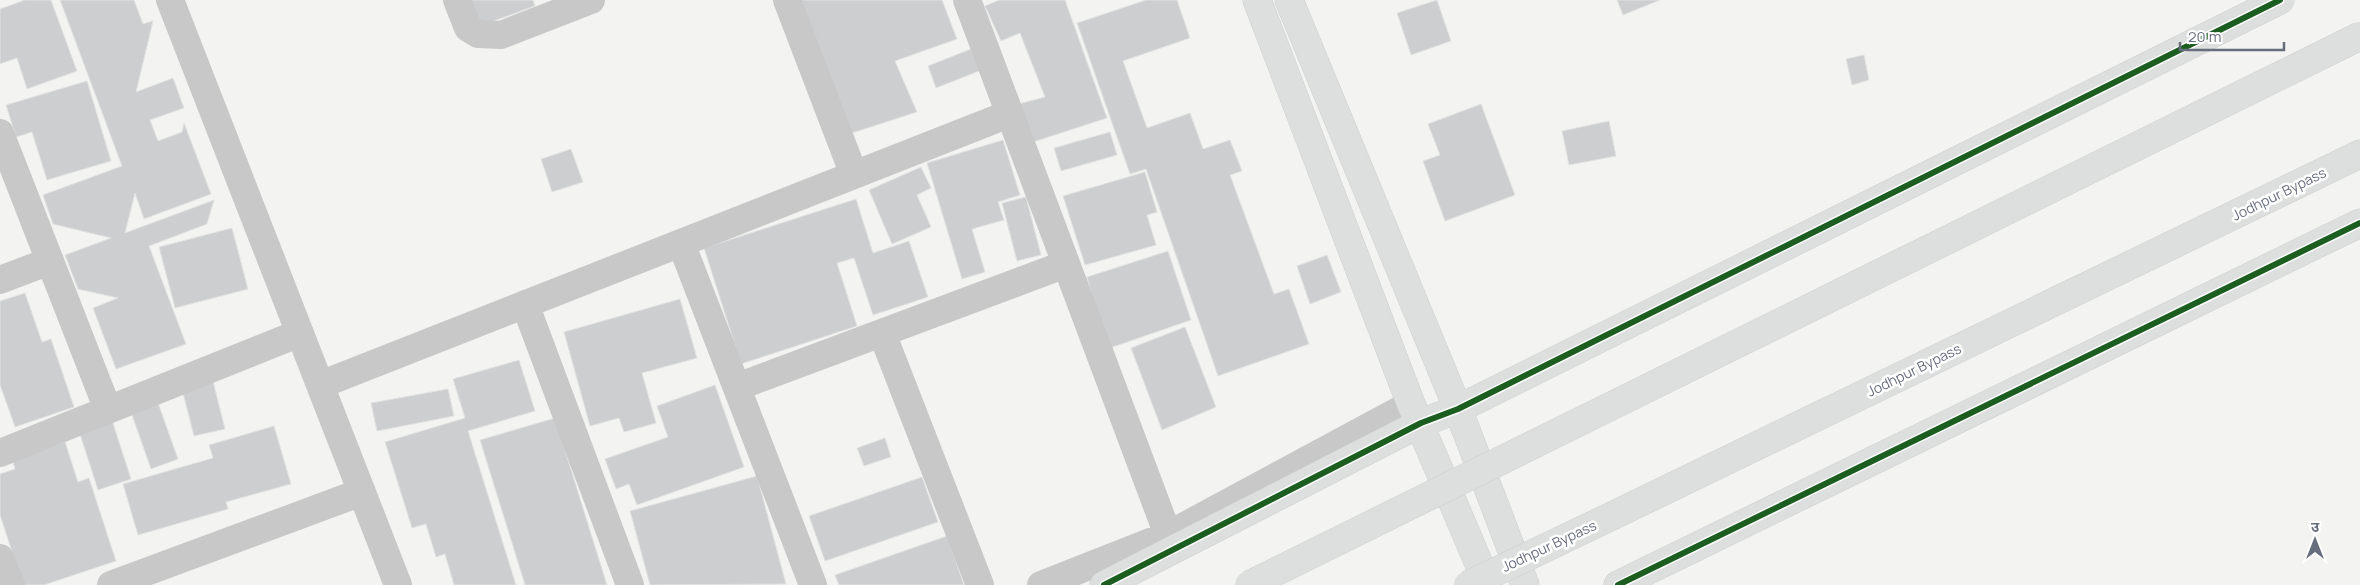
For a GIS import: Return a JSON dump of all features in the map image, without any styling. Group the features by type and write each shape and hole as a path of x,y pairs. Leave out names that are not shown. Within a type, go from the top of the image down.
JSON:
{"main road":[{"path":"1257,0 1416,414 1488,585"},
{"path":"1288,0 1458,409 1525,585"},
{"path":"1104,585 1416,414 1458,409 2280,0"},
{"path":"1248,585 2360,36"},
{"name":"Jodhpur Bypass","path":"1468,585 2360,154"},
{"path":"1618,585 2360,223"}],"street":[{"path":"170,0 398,585"},
{"path":"457,0 468,28 478,34 501,35 591,0"},
{"path":"787,0 854,175"},
{"path":"967,0 1168,535"},
{"path":"320,385 1009,114"},
{"path":"0,133 108,410"},
{"path":"682,243 813,585"},
{"path":"0,280 50,261"},
{"path":"737,387 1066,264"},
{"path":"525,304 630,585"},
{"path":"0,453 300,333"},
{"path":"882,333 980,585"},
{"path":"1041,585 1168,535 1416,414"},
{"path":"111,585 362,492"},
{"path":"0,558 10,585"}],"building":[{"path":"25,0 51,0 77,71 27,89 17,58 0,64 0,9"},
{"path":"60,0 134,0 143,24 153,21 136,92 173,78 184,108 150,120 158,141 182,132 184,123 211,194 144,219 135,193 125,233 214,200 207,224 149,246 186,344 116,369 93,308 118,298 78,289 65,255 111,238 53,224 43,195 122,166"},
{"path":"471,0 533,0 535,6 480,26"},
{"path":"801,0 942,0 957,39 895,61 917,112 852,133"},
{"path":"999,0 1065,0 1107,118 1030,143 1015,105 1045,97 1020,33 1001,41 985,6"},
{"path":"1146,0 1177,0 1190,38 1123,61 1147,128 1190,113 1203,149 1230,140 1242,171 1230,175 1274,294 1289,289 1309,344 1218,376 1146,169 1130,174 1077,23"},
{"path":"1437,0 1451,41 1411,55 1397,13"},
{"path":"1617,0 1660,0 1623,15"},
{"path":"976,47 984,69 936,88 928,66"},
{"path":"1864,55 1869,80 1852,85 1846,59"},
{"path":"87,81 111,161 47,180 32,132 16,137 6,105"},
{"path":"1481,104 1515,195 1445,221 1423,161 1440,155 1428,124"},
{"path":"1609,121 1616,156 1569,165 1562,131"},
{"path":"1110,132 1117,155 1061,171 1054,148"},
{"path":"1003,140 1020,195 998,202 1004,220 972,229 985,272 962,279 927,163"},
{"path":"571,149 583,182 552,192 541,159"},
{"path":"921,167 931,188 917,195 931,227 892,244 869,190"},
{"path":"1145,172 1157,212 1147,215 1156,245 1085,265 1063,196"},
{"path":"1026,197 1041,255 1017,261 1002,203"},
{"path":"856,199 873,253 909,241 928,297 873,315 854,258 837,263 857,326 741,364 704,248"},
{"path":"232,228 248,289 175,308 159,247"},
{"path":"1168,251 1191,320 1107,349 1087,277"},
{"path":"1327,255 1341,292 1310,304 1297,266"},
{"path":"25,293 42,342 51,339 74,407 15,427 0,385 0,301"},
{"path":"680,299 697,358 642,373 656,423 624,432 619,418 590,426 564,332"},
{"path":"1185,327 1216,407 1162,430 1131,348"},
{"path":"519,360 535,411 468,431 516,585 454,585 445,554 436,557 426,524 412,528 385,442 465,418 453,379"},
{"path":"213,381 225,429 194,436 182,389"},
{"path":"715,385 744,467 637,505 629,484 616,489 605,459 668,437 657,406"},
{"path":"448,389 454,416 377,431 371,403"},
{"path":"158,403 178,459 151,469 131,412"},
{"path":"111,417 131,479 98,490 78,428"},
{"path":"555,418 607,585 525,585 480,440"},
{"path":"274,426 291,484 226,502 228,509 138,535 123,484 213,458 209,445"},
{"path":"885,438 891,457 864,466 857,448"},
{"path":"65,442 78,482 89,478 116,561 44,585 23,585 0,515 0,474 15,469 12,459"},
{"path":"757,476 786,584 650,585 630,511"},
{"path":"922,477 938,522 825,561 809,516"},
{"path":"947,536 964,585 839,585 835,575"}],"cycle path":[{"path":"1104,585 1421,423 1458,409 2280,0"},
{"path":"1618,585 2360,223"}]}
